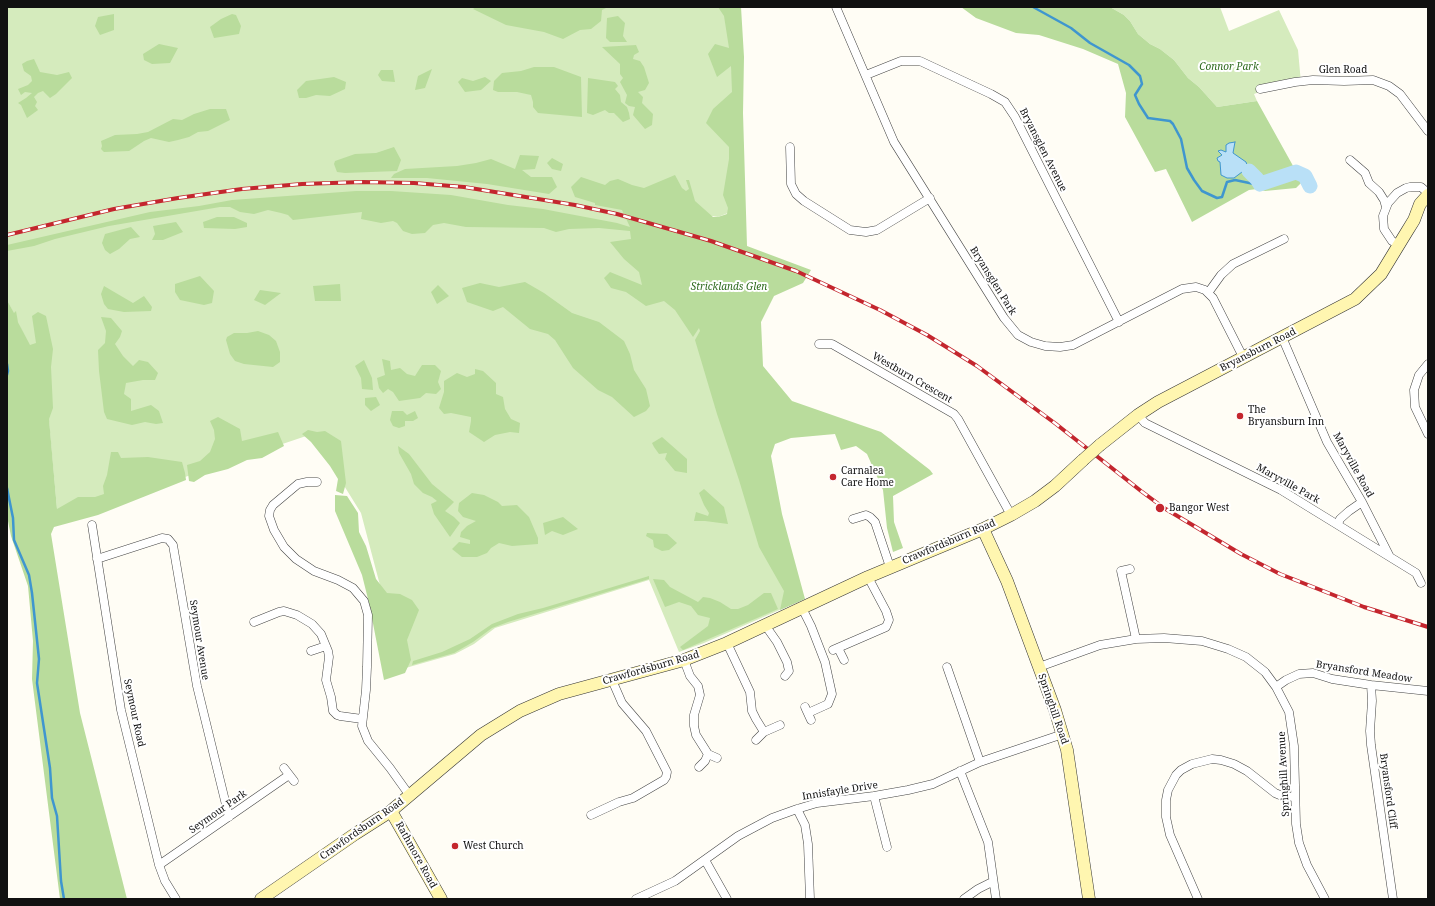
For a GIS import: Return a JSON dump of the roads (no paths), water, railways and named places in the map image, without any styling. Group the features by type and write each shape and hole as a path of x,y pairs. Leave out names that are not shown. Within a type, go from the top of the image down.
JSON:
{"main road":[{"name":"Bryansburn Road","path":"1083,460 1138,415 1164,399 1344,305 1362,293 1381,274 1414,220 1420,204 1428,194"},
{"name":"Bryansburn Road","path":"1414,220 1428,206"},
{"name":"Crawfordsburn Road","path":"261,899 410,796 481,735 506,718 559,694 684,660 727,643 868,577 983,529 1035,501 1083,460"},
{"name":"Springhill Road","path":"983,529 1007,581 1063,734 1067,750 1089,899"},
{"name":"Rathmore Road","path":"391,810 436,897"}],"street":[{"name":"Bryansglen Park","path":"836,7 894,142 1004,318 1013,330 1024,339 1045,346 1066,346 1079,342 1187,288 1201,288 1208,293"},
{"name":"Bryansglen Avenue","path":"866,76 901,61 920,61 1005,102 1012,111 1119,322"},
{"name":"Glen Road","path":"1260,90 1295,82 1313,80 1373,80 1389,86 1400,94 1428,131"},
{"path":"790,147 791,184 796,194 804,201 850,230 866,232 877,230 930,198"},
{"path":"1350,160 1365,173 1369,183 1379,192 1384,200 1386,207"},
{"path":"1379,192 1389,195 1406,188 1421,187 1428,194"},
{"path":"1397,193 1386,207 1383,220 1384,229 1392,241 1400,245"},
{"path":"1243,357 1213,298 1208,293 1221,275 1233,264 1284,239"},
{"name":"Maryville Road","path":"1282,337 1327,442 1362,502 1390,556"},
{"name":"Westburn Crescent","path":"819,344 832,344 954,414 958,418 1011,515"},
{"path":"1428,364 1420,375 1414,390 1415,407 1428,434"},
{"name":"Maryville Park","path":"1138,415 1145,423 1281,490 1416,573 1421,583"},
{"path":"317,482 298,484 273,505 269,516 278,539 291,554 306,567 353,588 364,600 368,615 366,690 362,726 368,741 410,796"},
{"path":"1338,524 1348,510 1362,502"},
{"path":"853,519 866,515 875,522 890,568"},
{"name":"Seymour Road","path":"92,525 121,710 159,866 165,881 176,899"},
{"name":"Seymour Avenue","path":"97,559 162,538 168,539 173,545 197,686 229,817"},
{"path":"1130,569 1121,571 1136,639"},
{"path":"844,660 836,649 886,627 889,620 868,577"},
{"path":"802,608 811,626 825,662 832,694 828,704 808,713"},
{"path":"254,622 282,611 297,615 309,621 318,629 326,646 328,657 326,680 333,711 340,716 362,719"},
{"path":"765,625 777,642 787,662 789,671 785,676"},
{"name":"Springhill Avenue","path":"1039,667 1100,646 1136,639 1164,638 1202,641 1228,649 1246,657 1265,672 1285,702 1291,722 1294,746 1295,798 1299,843 1307,865 1325,899"},
{"path":"727,643 750,692 752,711 764,732"},
{"path":"311,651 326,646"},
{"path":"684,660 690,676 698,686 700,695 694,716 696,735 708,754 717,758"},
{"path":"947,667 980,762"},
{"name":"Bryansford Meadow","path":"1276,687 1298,674 1313,673 1332,679 1428,691"},
{"path":"591,815 619,802 633,798 664,780 667,772 646,731 622,703 612,680"},
{"name":"Bryansford Cliff","path":"1371,685 1371,745 1393,899"},
{"path":"756,740 764,732 780,725"},
{"name":"Innisfayle Drive","path":"640,898 675,881 738,836 772,818 817,803 874,796 933,784 980,762 1063,734"},
{"path":"699,767 705,761 708,754"},
{"path":"1198,899 1170,835 1166,817 1166,800 1168,790 1176,775 1181,770 1192,764 1212,759 1221,760 1234,764 1247,771 1275,793 1282,796 1295,798"},
{"path":"960,771 988,842 992,882 996,899"},
{"name":"Seymour Park","path":"159,866 289,774"},
{"path":"874,796 887,847"},
{"path":"797,809 805,825 808,844 810,899"},
{"path":"705,860 727,899"},
{"path":"964,899 978,889 992,882"}],"water":[{"path":"1235,142 1233,153 1246,162 1249,171 1242,172 1234,178 1227,178 1221,175 1220,162 1217,158 1222,155 1218,151 1221,150 1226,152 1226,145"}],"waterway":[{"path":"1033,7 1071,28 1090,43 1129,65 1140,76 1142,84 1135,95 1139,104 1148,118 1170,121 1173,124 1181,139 1187,168 1202,191 1217,198 1222,197 1227,182 1235,180 1260,184"},
{"path":"1249,171 1260,184 1296,172 1305,176 1310,186"},
{"path":"7,364 7,375"},
{"path":"7,488 13,518 14,540 29,575 32,593 39,659 37,683 50,768 52,798 57,816 61,881 64,899"}],"railway":[{"path":"7,235 114,209 242,189 302,184 362,182 414,183 464,187 575,205 617,214 711,241 796,271 880,310 927,335 977,366 1056,424 1164,508 1241,554 1280,574 1364,607 1428,627"}],"place":[{"name":"The Bryansburn Inn","path":"1240,416"},
{"name":"Carnalea Care Home","path":"833,477"},
{"name":"Bangor West","path":"1160,508"},
{"name":"West Church","path":"455,846"}],"park label":[{"name":"Connor Park","path":"1229,67"},
{"name":"Stricklands Glen","path":"729,287"}]}
